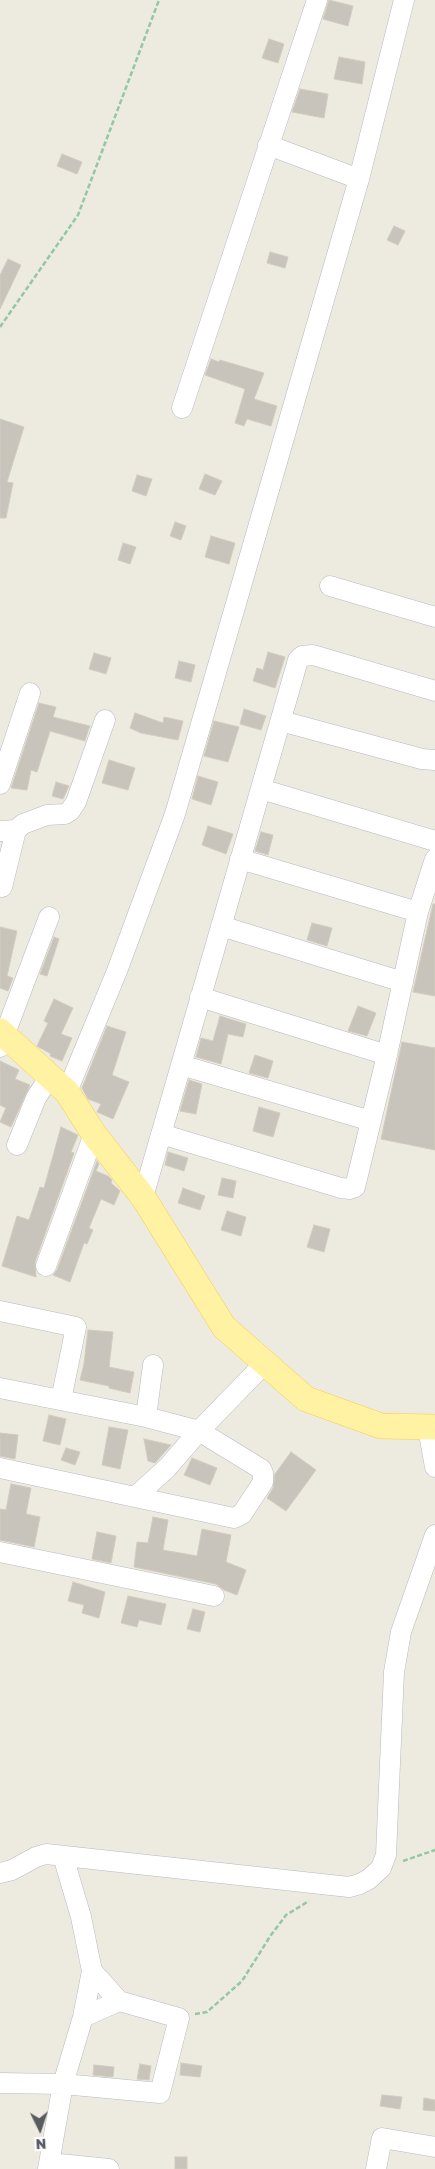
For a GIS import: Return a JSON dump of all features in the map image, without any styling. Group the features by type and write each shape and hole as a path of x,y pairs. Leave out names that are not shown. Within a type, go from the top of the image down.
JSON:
{"main road":[{"path":"2,1038 58,1084 143,1197 224,1327 306,1399 381,1426 433,1425"}],"street":[{"path":"182,408 316,0"},
{"path":"17,1145 36,1098 58,1084 117,971 170,832 359,179 404,0"},
{"path":"268,145 359,179"},
{"path":"330,586 435,617"},
{"path":"143,1197 298,660 302,656 313,655 435,691"},
{"path":"0,782 30,693"},
{"path":"1,889 8,830 47,815 65,814 74,808 105,720"},
{"path":"281,720 422,759 435,760"},
{"path":"261,789 435,841"},
{"path":"240,859 418,912"},
{"path":"161,1134 346,1190 353,1189 358,1183 418,912 435,859"},
{"path":"2,1038 49,917"},
{"path":"221,926 403,982"},
{"path":"200,997 387,1055"},
{"path":"181,1066 371,1120"},
{"path":"46,1266 94,1134"},
{"path":"0,1311 76,1327 62,1400"},
{"path":"135,1497 167,1468 199,1431 265,1363"},
{"path":"146,1417 152,1365"},
{"path":"0,1388 146,1417 199,1431 260,1469 263,1473 263,1482 242,1514 234,1518 0,1468"},
{"path":"433,1425 435,1466"},
{"path":"0,1873 12,1870 36,1857 46,1854 349,1887 360,1884 381,1868 386,1855 394,1672 401,1632 435,1535"},
{"path":"0,1552 214,1596"},
{"path":"63,1856 81,1917 92,1971 82,2017 63,2084 48,2166 109,2169"},
{"path":"0,2083 63,2084 160,2093 179,2018 119,2001 92,1971"},
{"path":"82,2017 119,2001"},
{"path":"376,2169 382,2138 435,2147"}],"path":[{"path":"0,327 78,215 159,0"},
{"path":"381,1868 435,1850"},
{"path":"179,2018 207,2012 242,1981 270,1935 286,1916 306,1902 341,1886"}],"building":[{"path":"329,0 353,6 348,26 323,19"},
{"path":"269,39 284,44 278,63 262,58"},
{"path":"339,57 365,62 362,84 334,79"},
{"path":"300,89 328,94 324,118 292,112"},
{"path":"62,154 82,162 77,174 57,166"},
{"path":"394,226 405,231 398,245 387,240"},
{"path":"270,252 288,257 285,268 267,263"},
{"path":"8,259 21,265 0,309 0,275"},
{"path":"211,359 264,373 254,399 277,406 271,426 247,419 244,426 235,423 245,389 205,375"},
{"path":"0,419 24,427 7,482 13,483 6,518 0,518"},
{"path":"205,474 222,481 215,495 199,489"},
{"path":"137,475 152,479 146,496 132,491"},
{"path":"175,522 186,526 181,540 170,536"},
{"path":"211,536 235,543 229,564 205,557"},
{"path":"123,543 136,547 130,564 118,560"},
{"path":"268,652 285,657 275,688 253,681 257,668 263,670"},
{"path":"94,653 111,658 106,674 89,669"},
{"path":"179,661 195,665 191,682 175,678"},
{"path":"39,703 56,707 53,717 90,726 85,741 50,731 37,772 31,770 27,790 11,788"},
{"path":"244,709 266,716 261,730 240,724"},
{"path":"135,713 163,723 164,717 183,721 178,740 141,733 130,728"},
{"path":"214,721 239,727 228,762 204,756"},
{"path":"109,760 135,768 128,790 102,783"},
{"path":"198,776 218,782 211,805 192,799"},
{"path":"56,782 69,786 63,799 52,796"},
{"path":"208,826 233,834 226,854 202,845"},
{"path":"261,832 273,835 268,855 255,851"},
{"path":"433,904 435,904 435,996 413,992"},
{"path":"312,923 332,928 327,946 307,940"},
{"path":"0,927 17,931 7,976 13,978 8,991 0,988"},
{"path":"54,937 59,939 47,976 40,974"},
{"path":"54,999 73,1008 61,1034 72,1038 62,1061 50,1056 51,1054 37,1046 48,1023 44,1021"},
{"path":"358,1006 376,1013 367,1036 348,1031"},
{"path":"220,1016 246,1024 243,1037 228,1034 221,1064 196,1057 201,1038 213,1041"},
{"path":"107,1026 126,1032 112,1075 129,1082 113,1119 97,1112 101,1104 88,1099 82,1088"},
{"path":"402,1042 435,1048 435,1150 381,1139"},
{"path":"255,1055 273,1061 268,1078 249,1073"},
{"path":"0,1061 19,1070 15,1079 30,1085 11,1127 0,1122 6,1108 0,1105"},
{"path":"189,1080 202,1084 196,1114 180,1111"},
{"path":"259,1107 280,1113 273,1137 253,1131"},
{"path":"61,1127 78,1135 71,1152 74,1153 35,1262 36,1277 2,1266 17,1216 29,1220 40,1187 44,1188"},
{"path":"168,1152 188,1158 184,1171 165,1165"},
{"path":"97,1161 99,1164 96,1171 108,1176 112,1180 111,1183 120,1191 114,1205 101,1199 89,1228 93,1230 87,1244 84,1243 70,1282 53,1275 57,1270"},
{"path":"222,1178 236,1181 233,1198 218,1195"},
{"path":"183,1188 205,1196 200,1210 178,1203"},
{"path":"227,1211 246,1217 241,1236 221,1230"},
{"path":"314,1225 330,1229 324,1252 307,1247"},
{"path":"88,1330 113,1332 109,1367 134,1372 130,1393 80,1380"},
{"path":"49,1415 66,1419 60,1445 43,1441"},
{"path":"109,1427 128,1430 120,1469 102,1465"},
{"path":"0,1433 18,1435 15,1459 0,1456"},
{"path":"144,1439 171,1445 155,1463 148,1461"},
{"path":"66,1448 80,1452 75,1465 61,1460"},
{"path":"291,1452 316,1470 286,1511 267,1498 273,1488 275,1474"},
{"path":"192,1458 217,1468 210,1485 184,1475"},
{"path":"11,1484 31,1488 26,1514 40,1517 34,1547 0,1540 0,1509 6,1510"},
{"path":"153,1517 168,1520 163,1550 197,1556 202,1529 231,1535 226,1562 246,1570 237,1595 224,1590 216,1584 134,1567 137,1542 148,1543"},
{"path":"97,1532 116,1536 111,1563 92,1559"},
{"path":"73,1582 105,1592 99,1618 82,1613 84,1605 68,1601"},
{"path":"128,1596 166,1604 161,1625 139,1620 137,1627 121,1623"},
{"path":"193,1609 205,1612 200,1632 187,1629"},
{"path":"181,2063 202,2066 200,2077 180,2075"},
{"path":"140,2064 151,2066 149,2080 137,2079"},
{"path":"94,2065 114,2067 113,2077 93,2075"},
{"path":"382,2095 402,2097 400,2109 380,2106"},
{"path":"424,2098 435,2100 435,2111 423,2110"},
{"path":"175,2157 187,2157 187,2169 175,2169"}]}
